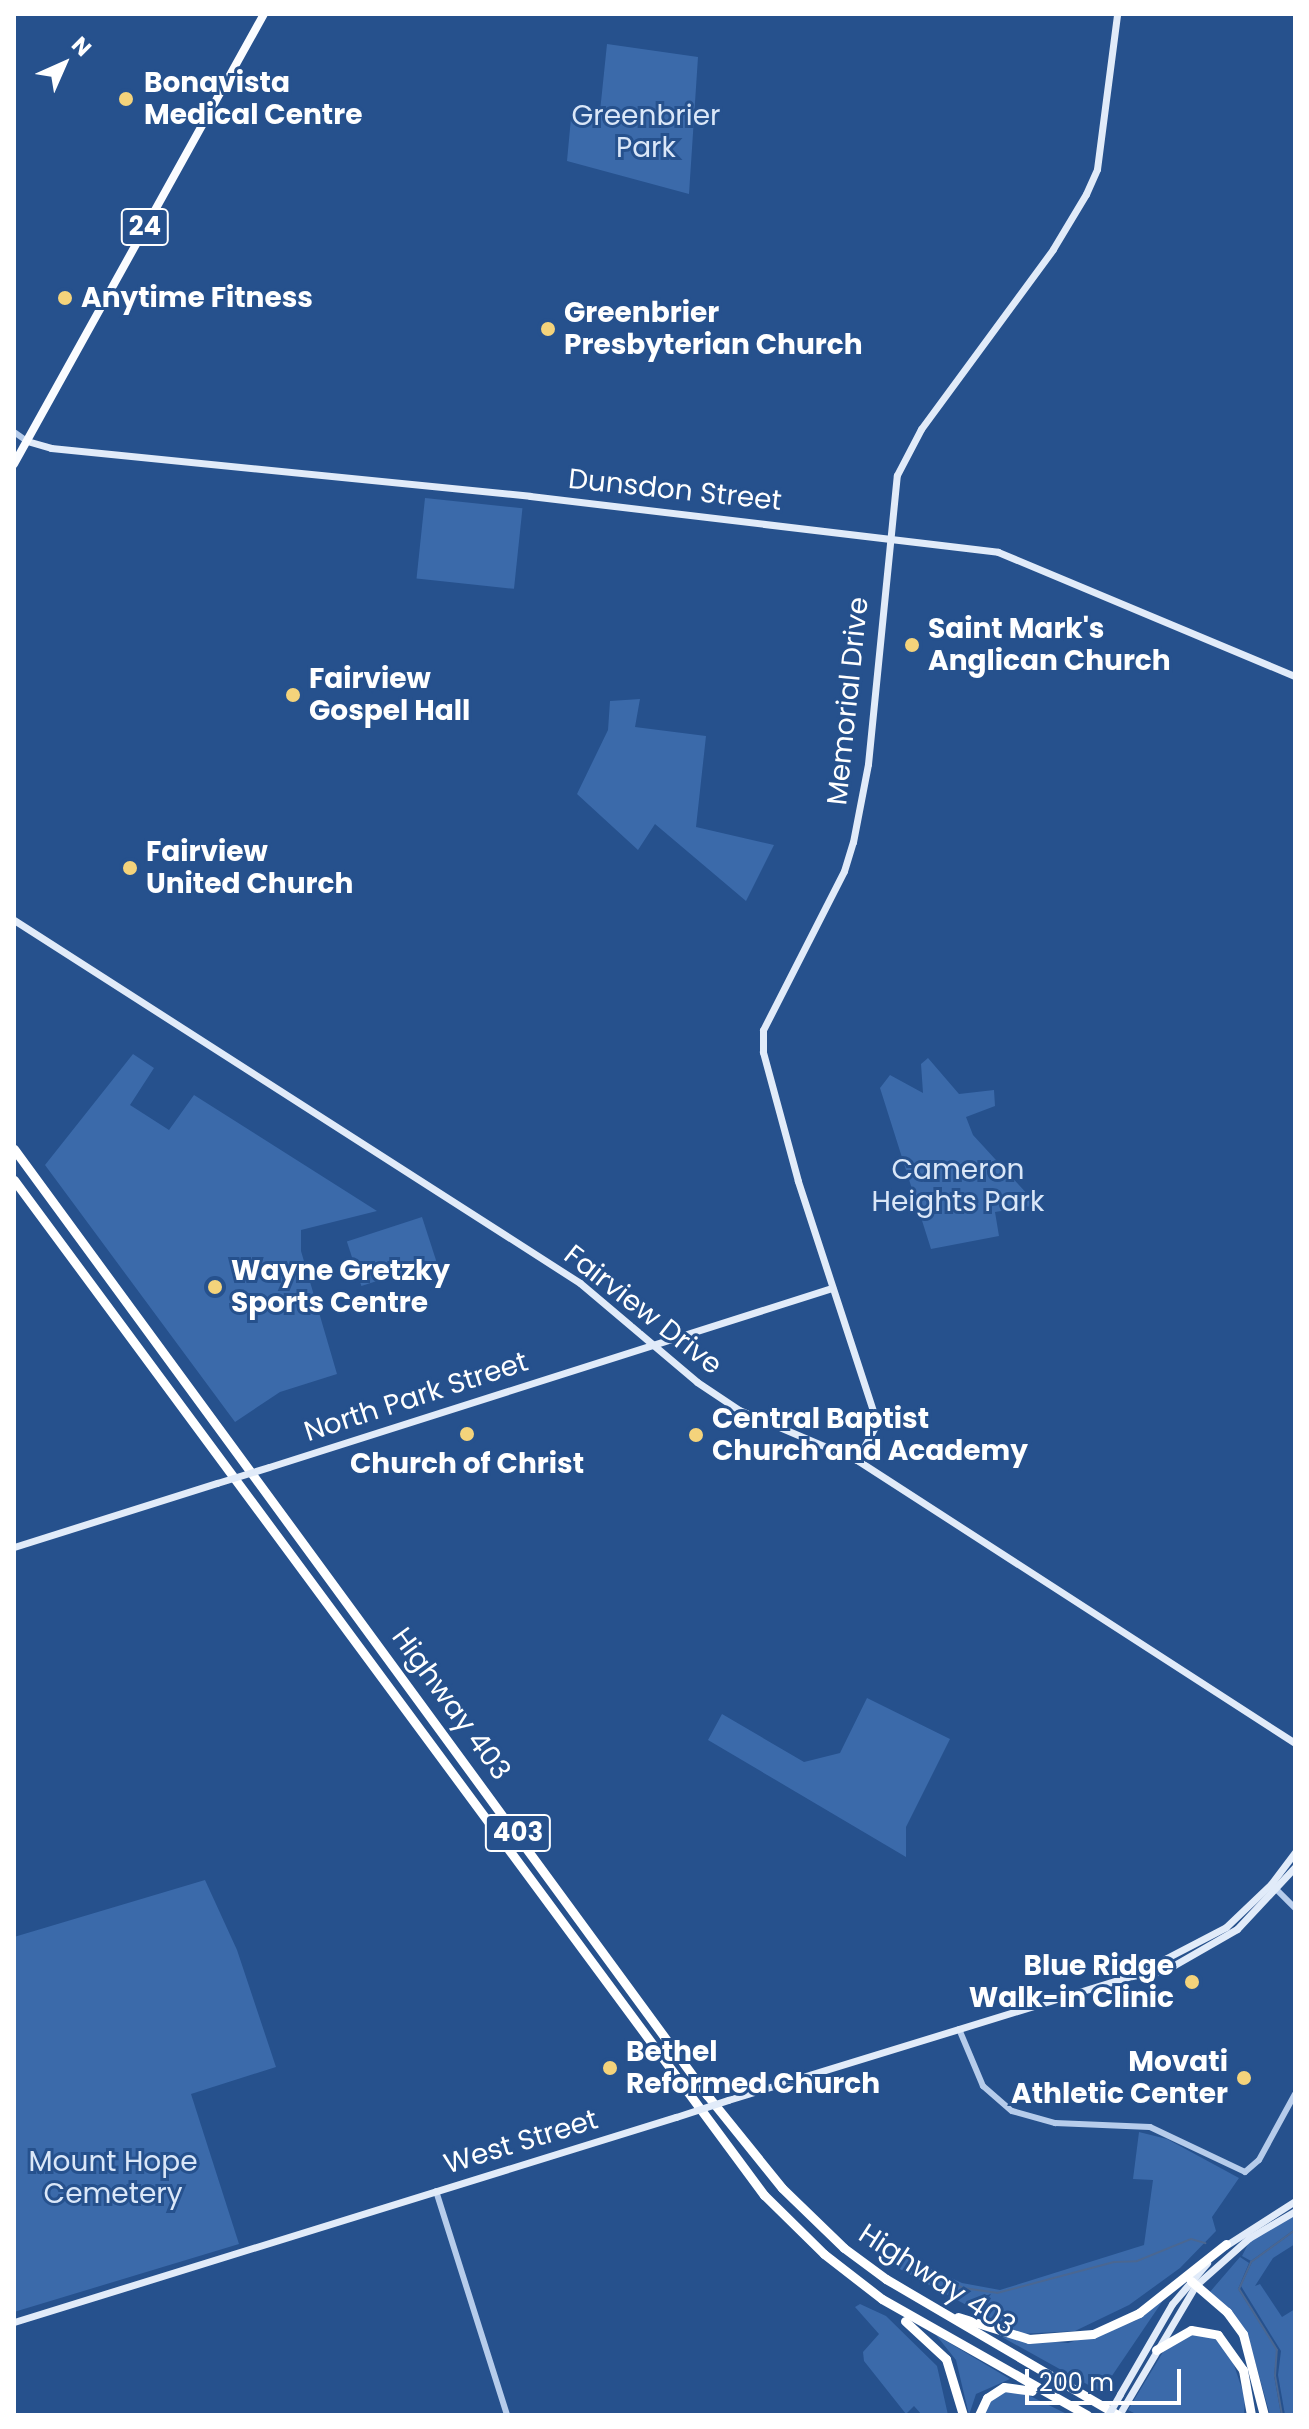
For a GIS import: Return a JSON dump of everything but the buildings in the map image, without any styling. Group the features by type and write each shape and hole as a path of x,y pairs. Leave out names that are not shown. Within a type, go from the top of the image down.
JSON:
{"highway":[{"name":"Highway 403","path":"14,1149 743,2143 811,2219 908,2293 1119,2415"},
{"name":"Highway 403","path":"14,1180 727,2149 807,2239 882,2299 1087,2415"},
{"path":"908,2293 1004,2334 1072,2339 1131,2318 1226,2244"},
{"path":"1193,2283 1243,2334 1264,2415"},
{"path":"882,2299 946,2359 963,2415"},
{"path":"1156,2350 1191,2330 1218,2335 1243,2370 1251,2415"},
{"path":"979,2415 992,2393 1013,2386 1076,2409"}],"main road":[{"name":"24","path":"14,464 264,14"},
{"name":"Memorial Drive","path":"857,1460 877,1423 832,1288 763,1052 763,1030 844,871 853,842 868,764 889,536 903,459 1053,249 1097,169 1117,14"},
{"name":"Dunsdon Street","path":"27,441 51,448 889,536 998,552 1032,562 1295,676"},
{"name":"Fairview Drive","path":"14,920 580,1283 651,1343 739,1410 857,1460 1295,1743"},
{"name":"North Park Street","path":"14,1547 832,1288"},
{"name":"West Street","path":"1275,1887 1295,1852"},
{"name":"West Street","path":"14,2322 1132,1976 1226,1927 1295,1867"},
{"path":"1108,2415 1193,2283 1226,2244 1295,2201"},
{"path":"1119,2415 1193,2283 1249,2238 1295,2211"}],"street":[{"path":"14,432 27,441"},
{"path":"1275,1887 1295,1908"},
{"path":"959,2029 983,2086 1012,2111 1055,2123 1134,2124 1165,2131 1245,2172 1259,2160 1295,2094"},
{"path":"436,2191 507,2415"}],"green space":[{"name":"Greenbrier Park","path":"607,44 698,57 689,194 567,161 571,118 599,121"},
{"path":"425,498 522,508 514,589 417,579"},
{"path":"640,699 635,727 706,736 696,827 774,845 746,901 655,824 638,850 577,794 608,730 610,701"},
{"path":"133,1054 154,1068 130,1105 169,1130 194,1095 377,1211 301,1230 301,1251 337,1374 280,1392 235,1422 45,1165"},
{"name":"Cameron Heights Park","path":"928,1058 959,1094 994,1090 995,1106 966,1117 973,1135 1030,1197 1031,1206 995,1212 999,1236 931,1249 880,1088 890,1075 923,1093 921,1064"},
{"path":"422,1217 437,1262 361,1286 347,1241"},
{"path":"867,1698 950,1739 906,1827 906,1857 708,1740 722,1714 804,1762 840,1753"},
{"name":"Mount Hope Cemetery","path":"205,1880 237,1950 276,2067 191,2094 239,2244 14,2312 14,1937"},
{"path":"1139,2132 1167,2139 1239,2178 1212,2217 1216,2231 1180,2268 1129,2305 1075,2331 1020,2334 896,2267 901,2255 962,2283 1000,2290 1144,2245 1153,2180 1133,2179"},
{"path":"1295,2214 1295,2229 1251,2261 1242,2256 1249,2242"},
{"path":"1295,2231 1295,2244 1273,2258 1255,2286 1260,2284 1282,2317 1295,2309 1295,2415 1285,2415 1278,2375 1281,2351 1241,2286 1252,2262"},
{"path":"1240,2257 1249,2263 1238,2289 1277,2350 1274,2375 1281,2415 1270,2415 1248,2336 1209,2293"},
{"path":"1166,2296 1101,2392 1002,2337 1068,2343 1135,2321"},
{"path":"860,2304 886,2316 937,2366 948,2415 922,2415 914,2406 906,2414 864,2361 863,2352 879,2334 855,2307"},
{"path":"1199,2333 1214,2338 1230,2353 1245,2398 1244,2415 1138,2415 1128,2410 1166,2347 1177,2338"},
{"path":"936,2335 1010,2379 976,2394 969,2415 956,2360"},
{"path":"1006,2391 1028,2395 1069,2415 983,2415 990,2399"}],"waterway":[{"path":"1282,2415 1275,2376 1277,2350 1239,2289 1251,2262 1295,2230"},
{"path":"904,2256 963,2288 997,2293 1114,2262 1137,2261 1191,2239 1205,2243"}],"place":[{"name":"Bonavista Medical Centre","path":"126,99"},
{"name":"Anytime Fitness","path":"65,298"},
{"name":"Greenbrier Presbyterian Church","path":"548,329"},
{"name":"Saint Mark's Anglican Church","path":"912,645"},
{"name":"Fairview Gospel Hall","path":"293,695"},
{"name":"Fairview United Church","path":"130,868"},
{"name":"Wayne Gretzky Sports Centre","path":"215,1287"},
{"name":"Church of Christ","path":"467,1434"},
{"name":"Central Baptist Church and Academy","path":"696,1435"},
{"name":"Blue Ridge Walk-in Clinic","path":"1192,1982"},
{"name":"Bethel Reformed Church","path":"610,2068"},
{"name":"Movati Athletic Center","path":"1244,2078"}]}
